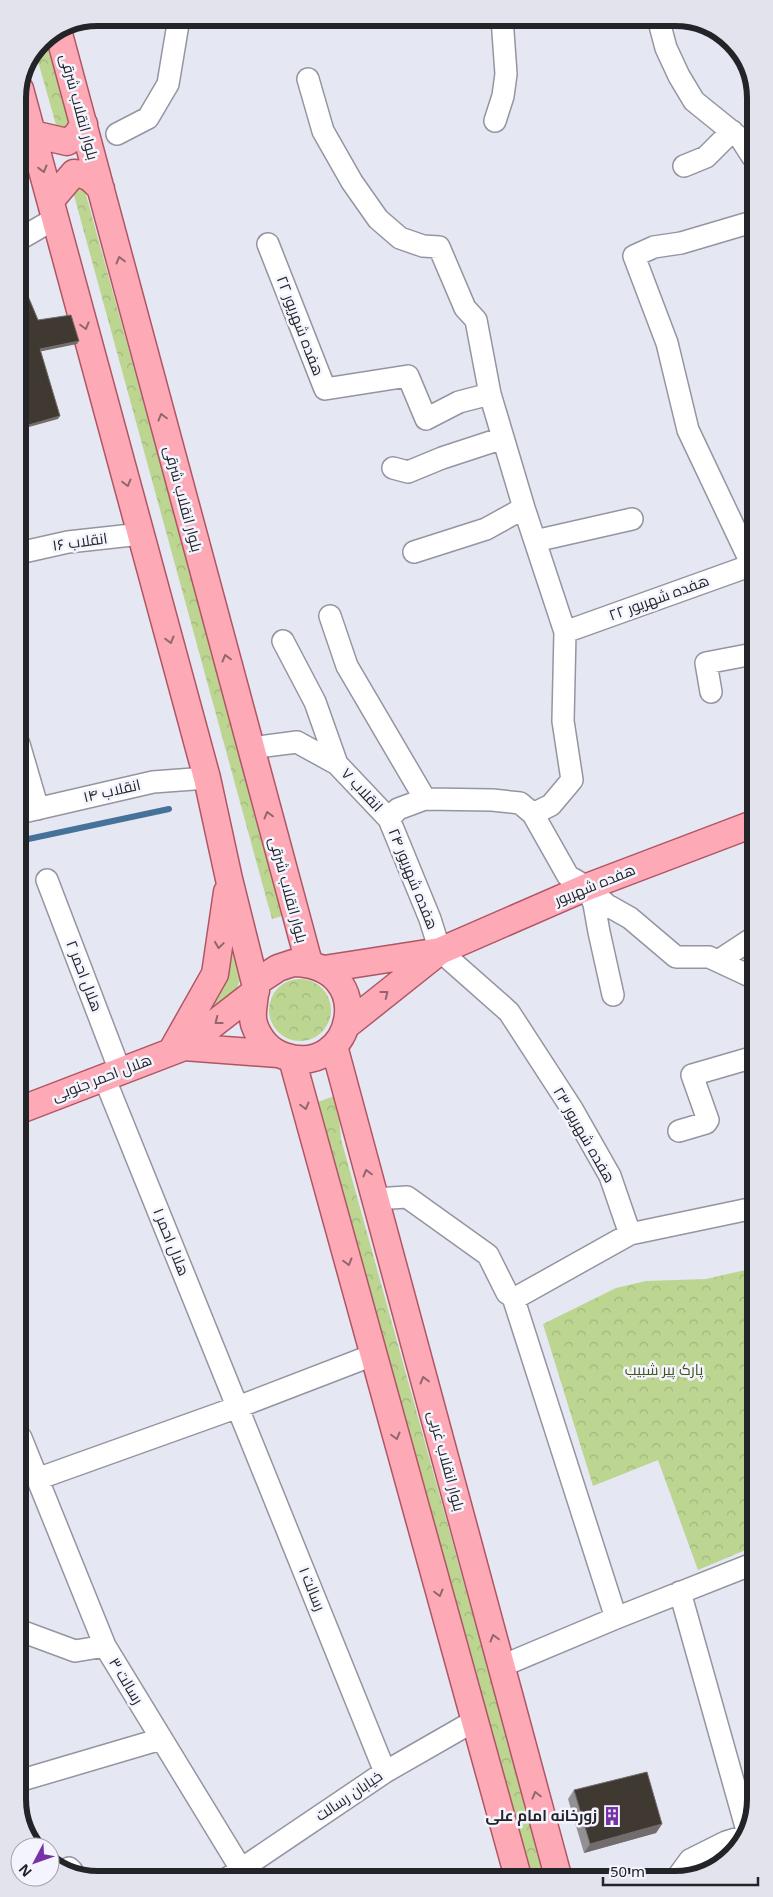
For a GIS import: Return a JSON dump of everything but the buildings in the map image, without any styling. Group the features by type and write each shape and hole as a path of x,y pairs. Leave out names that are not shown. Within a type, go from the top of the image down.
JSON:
{"main road":[{"name":"بلوار انقلاب شرقی","path":"60,37 250,748 316,966"},
{"path":"26,110 207,778 229,879 256,987 252,1013 254,1024 259,1036 267,1046 285,1056 307,1059 322,1055 340,1035 349,1013 344,991 338,982 316,966 293,963 278,968 256,987"},
{"path":"33,134 67,142 76,136 84,124"},
{"path":"53,209 74,174 82,174 91,178 101,189"},
{"name":"هفده شهریور","path":"340,1035 440,951 587,887 747,826"},
{"path":"177,1050 215,974 229,879"},
{"name":"هفده شهریور","path":"316,966 440,951"},
{"name":"هلال احمر جنوبی","path":"26,1108 177,1050 256,987"},
{"name":"بلوار انقلاب غربی","path":"340,1035 374,1199 557,1871"},
{"name":"هلال احمر جنوبی","path":"177,1050 285,1056"},
{"path":"285,1056 373,1355 517,1871"}],"street":[{"path":"117,134 148,118 168,84 178,26"},
{"path":"495,121 503,96 506,74 503,26"},
{"path":"660,26 666,48 679,76 694,101 741,140 747,149"},
{"path":"308,79 323,131 352,182 378,220 400,238 423,246 439,247 465,308 476,320 490,394 524,508 565,632 563,721 572,780 552,805 533,814"},
{"path":"684,166 706,157 732,132"},
{"path":"26,233 53,209"},
{"path":"747,223 681,243 654,247 634,256 667,343 688,430 747,554"},
{"name":"هفده شهریور ۲۲","path":"268,244 324,389 408,376 426,419 459,402 490,394"},
{"path":"394,468 408,472 442,458 503,438"},
{"path":"414,552 486,529 524,508"},
{"path":"535,542 632,519"},
{"name":"انقلاب ۱۶","path":"26,551 68,542 141,534"},
{"name":"هفده شهریور ۲۲","path":"565,632 747,567"},
{"path":"330,616 347,666 425,799 492,800 520,803 533,814 568,876 587,887 607,906 630,918 676,957 709,957 747,975"},
{"path":"283,641 315,702 337,764"},
{"path":"711,692 706,663 747,655"},
{"name":"انقلاب ۷","path":"250,748 297,742 337,764 389,819"},
{"name":"انقلاب ۱۴","path":"29,811 153,782 207,778"},
{"path":"26,791 29,811"},
{"name":"هفده شهریور ۲۴","path":"425,799 398,809 389,819 430,919 440,951"},
{"name":"هلال احمر ۲","path":"47,880 112,1074"},
{"path":"587,887 594,904 613,995"},
{"path":"718,961 747,942"},
{"name":"هفده شهریور ۲۳","path":"440,951 509,1012 572,1109 610,1176 630,1234"},
{"path":"679,1130 706,1123 708,1120 692,1075 747,1059"},
{"name":"هلال احمر ۱","path":"112,1074 238,1407"},
{"path":"374,1199 407,1197 488,1255 507,1293 513,1297 616,1618"},
{"path":"513,1297 519,1296 630,1234 747,1209"},
{"path":"37,1479 238,1407 373,1355"},
{"name":"رسالت ۱","path":"238,1407 385,1772"},
{"name":"رسالت ۳","path":"26,1451 105,1646 161,1739 233,1871"},
{"path":"502,1666 747,1566"},
{"path":"680,1592 744,1819"},
{"path":"26,1633 75,1652 105,1646"},
{"name":"خیابان رسالت","path":"239,1871 385,1772 474,1721"},
{"path":"26,1779 161,1739"},
{"path":"683,1870 690,1860 734,1840"}],"green space":[{"path":"48,47 71,128 58,132 38,60"},
{"path":"83,184 285,915 272,919 72,188"},
{"path":"240,924 241,977 234,997 205,1020 231,962"},
{"path":"294,979 306,979 322,988 329,998 331,1010 329,1022 322,1032 306,1041 294,1041 283,1036 274,1027 269,1016 269,1004 274,993 283,984"},
{"path":"337,1095 341,1139 544,1871 531,1871 329,1142 315,1103"},
{"name":"پارک پیر شبیب","path":"747,1270 747,1549 698,1570 658,1460 593,1486 543,1324 616,1288 646,1281 706,1279"}],"waterway":[{"path":"26,840 169,809"}],"place":[{"name":"زورخانه امام علی","path":"612,1816"}]}
